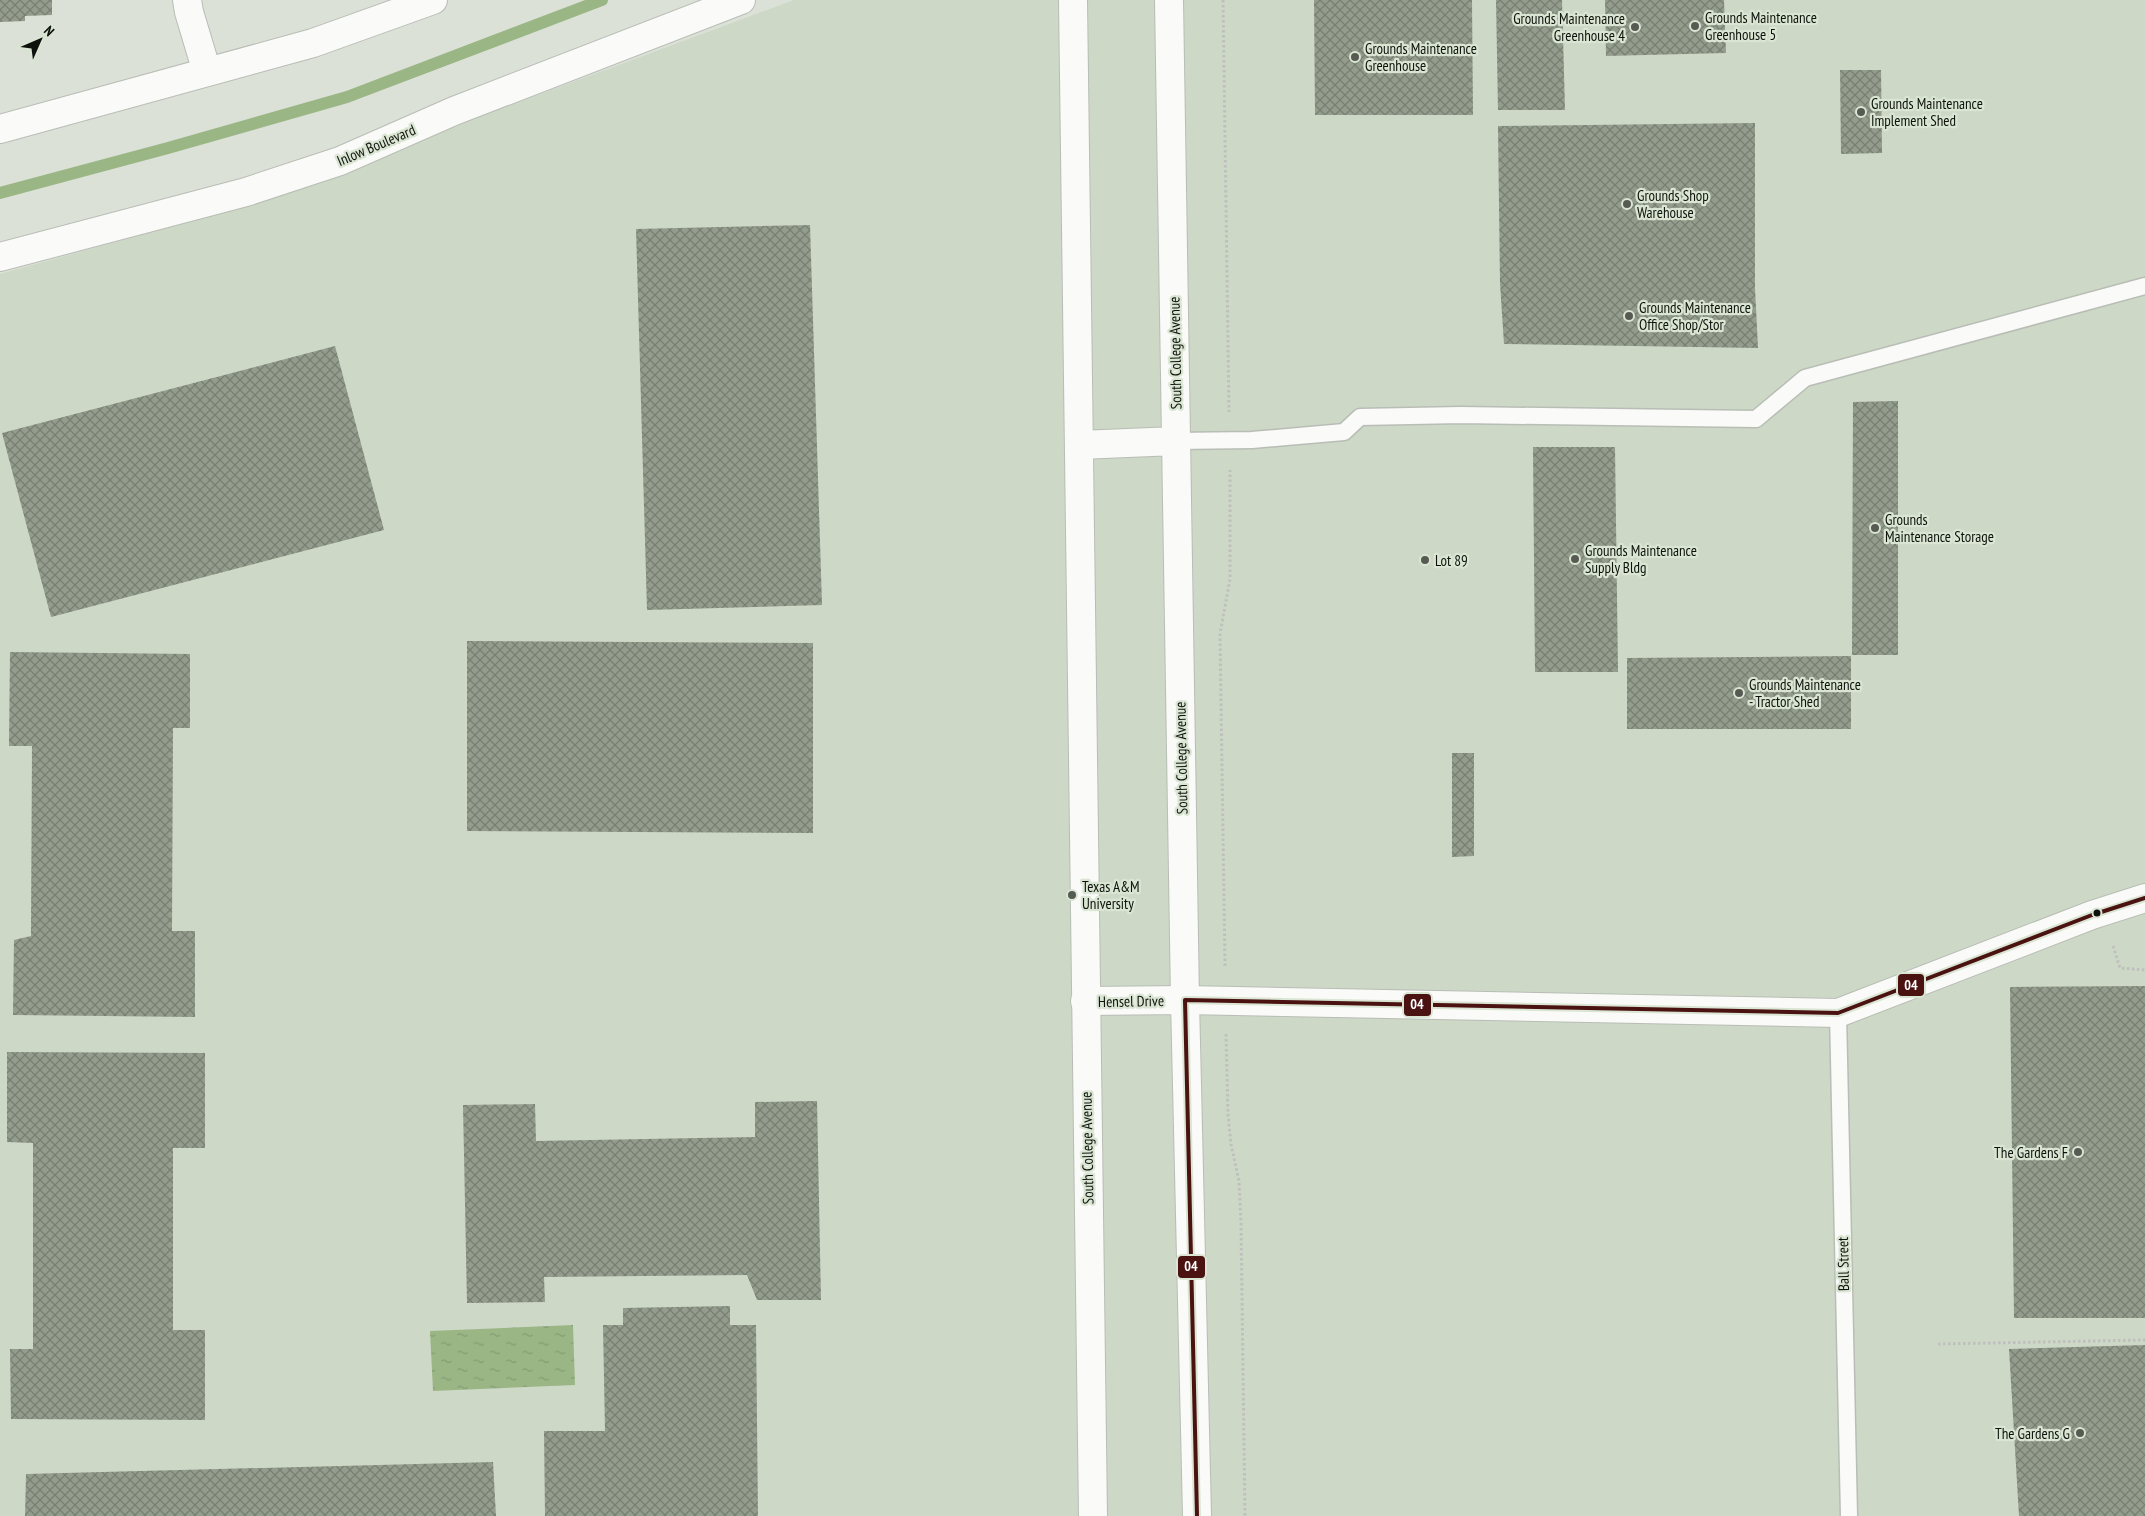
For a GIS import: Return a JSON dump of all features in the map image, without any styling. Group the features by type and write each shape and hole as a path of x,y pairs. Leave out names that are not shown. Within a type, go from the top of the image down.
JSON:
{"main road":[{"path":"187,0 207,72"},
{"path":"0,129 312,43 433,0"},
{"name":"Inlow Boulevard","path":"0,257 246,192 340,161 454,112 741,0"},
{"name":"South College Avenue","path":"1073,0 1093,1516"},
{"name":"South College Avenue","path":"1169,0 1197,1516"},
{"path":"1078,445 1176,441"},
{"name":"Hensel Drive","path":"1085,1001 1186,1000 1838,1013 2102,912 2145,898"}],"lane":[{"path":"1176,441 1252,440 1344,432 1360,418 1461,415 1756,419 1805,378 2145,286"},
{"name":"Ball Street","path":"1838,1013 1849,1516"}],"path":[{"path":"1223,0 1229,399"},
{"path":"1225,918 1220,634 1230,579 1230,489"},
{"path":"2102,912 2120,968 2145,970"},
{"path":"1228,1114 1231,1144 1239,1181 1241,1223 1245,1516"},
{"path":"1938,1344 2145,1340"}],"shaded area":[{"name":"Texas A&M University","path":"794,0 2145,0 2145,1516 0,1516 0,274 216,214"}],"water":[{"path":"573,1325 575,1385 433,1391 430,1331"}],"building":[{"path":"0,0 52,0 52,15 25,16 25,21 0,22"},
{"path":"1314,0 1472,0 1473,115 1315,115"},
{"name":"Grounds Maintenance Greenhouse","path":"1496,0 1562,0 1565,110 1498,110"},
{"path":"1605,0 1724,0 1726,53 1606,56"},
{"name":"Grounds Maintenance Implement Shed","path":"1840,70 1881,70 1882,153 1841,154"},
{"name":"Grounds Shop Warehouse","path":"1755,123 1755,288 1758,348 1504,344 1500,283 1498,126"},
{"path":"810,225 822,605 647,610 636,229"},
{"path":"335,346 384,530 51,617 2,433"},
{"name":"Grounds Maintenance Storage","path":"1898,401 1898,655 1852,655 1853,402"},
{"name":"Grounds Maintenance Supply Bldg","path":"1533,447 1615,447 1618,672 1535,672"},
{"path":"467,641 813,643 813,833 467,831"},
{"path":"10,652 190,654 190,728 173,728 172,931 195,931 195,1017 13,1015 14,940 31,936 32,746 9,746"},
{"name":"Grounds Maintenance - Tractor Shed","path":"1851,656 1851,729 1627,729 1627,658"},
{"path":"1452,753 1474,753 1474,856 1452,857"},
{"name":"The Gardens F","path":"2145,986 2145,1318 2014,1318 2010,987"},
{"path":"7,1052 205,1053 205,1148 173,1148 173,1330 205,1330 205,1420 11,1419 10,1349 33,1349 33,1143 7,1142"},
{"path":"817,1101 821,1300 757,1300 747,1275 544,1277 545,1302 467,1303 463,1105 535,1104 536,1141 755,1137 755,1102"},
{"path":"730,1306 730,1325 756,1325 758,1516 545,1516 544,1431 605,1431 603,1325 623,1325 623,1308"},
{"name":"The Gardens G","path":"2145,1345 2145,1516 2019,1516 2009,1349"},
{"path":"493,1462 496,1516 25,1516 26,1474"}],"waterway":[{"path":"0,193 347,97 602,0"}],"transit line":[{"name":"04","path":"1197,1516 1185,1000 1838,1013 2092,915 2145,898"}],"place":[{"name":"Grounds Maintenance Greenhouse 5","path":"1695,26"},
{"name":"Grounds Maintenance Greenhouse 4","path":"1635,27"},
{"name":"Grounds Maintenance Greenhouse","path":"1355,57"},
{"name":"Grounds Maintenance Implement Shed","path":"1861,112"},
{"name":"Grounds Shop Warehouse","path":"1627,204"},
{"name":"Grounds Maintenance Office Shop/Stor","path":"1629,316"},
{"name":"Grounds Maintenance Storage","path":"1875,528"},
{"name":"Grounds Maintenance Supply Bldg","path":"1575,559"},
{"name":"Lot 89","path":"1425,560"},
{"name":"Grounds Maintenance - Tractor Shed","path":"1739,693"},
{"name":"Texas A&M University","path":"1072,895"},
{"name":"The Gardens F","path":"2078,1152"},
{"name":"The Gardens G","path":"2080,1433"}]}
